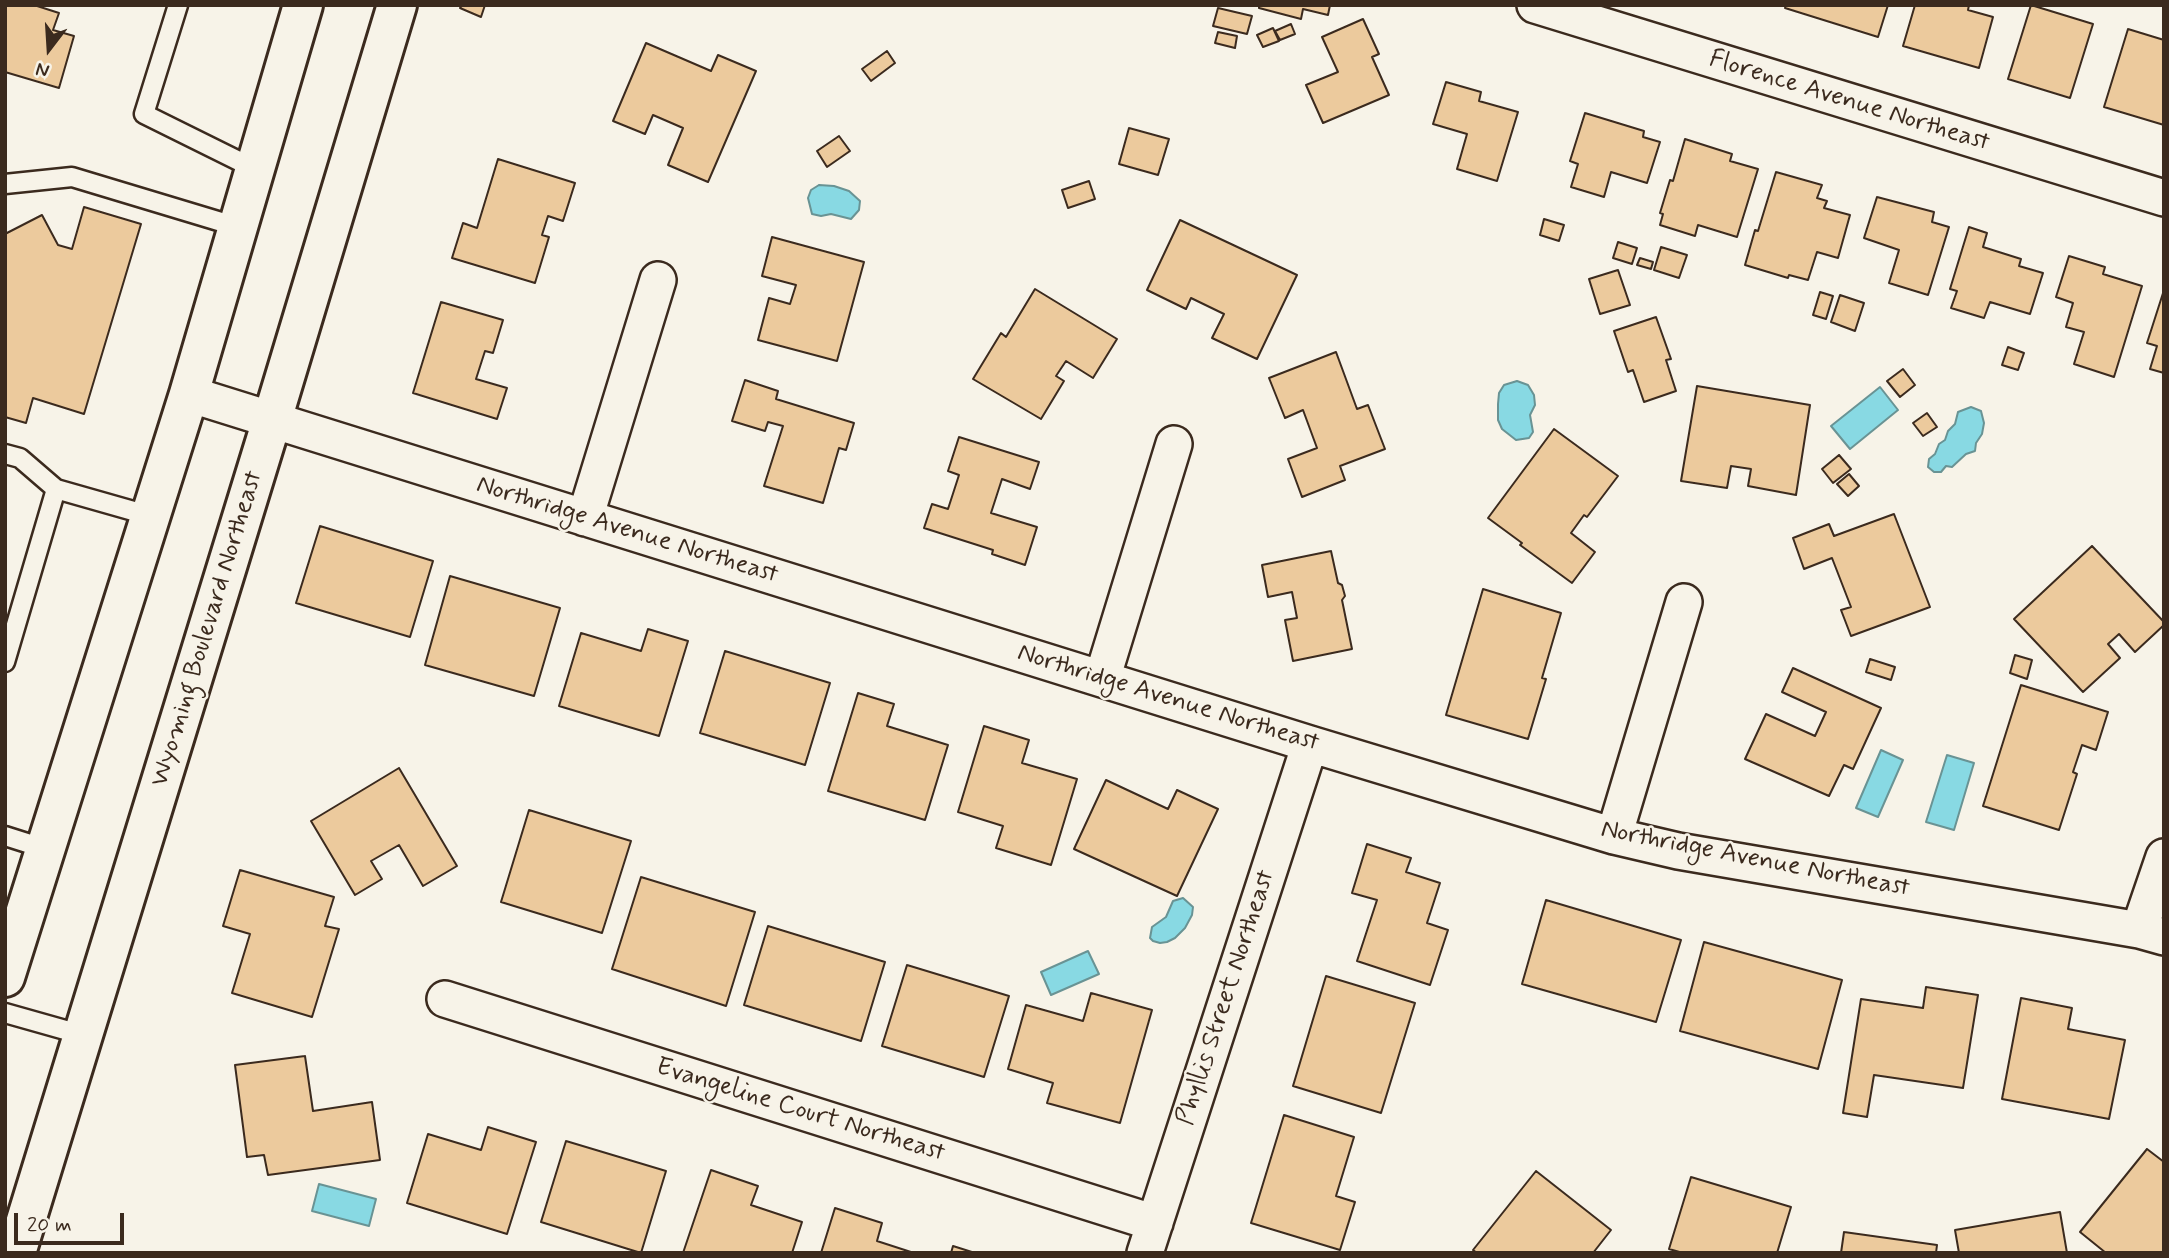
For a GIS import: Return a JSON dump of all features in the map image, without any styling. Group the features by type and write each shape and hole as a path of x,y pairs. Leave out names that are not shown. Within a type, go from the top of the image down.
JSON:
{"main road":[{"path":"5,977 189,394 303,5"},
{"name":"Wyoming Boulevard Northeast","path":"16,1253 397,5"}],"street":[{"name":"Florence Avenue Northeast","path":"1535,5 2164,198"},
{"path":"585,517 658,281"},
{"name":"Northridge Avenue Northeast","path":"189,394 1310,744 1614,836 1678,851 2152,934"},
{"path":"1102,679 1174,444"},
{"path":"1614,836 1684,602"},
{"name":"Phyllis Street Northeast","path":"1150,1238 1310,744"},
{"path":"2152,934 2164,857"},
{"name":"Evangeline Court Northeast","path":"445,999 1150,1238"}],"lane":[{"path":"178,5 144,114 255,169"},
{"path":"5,184 72,177 238,228"},
{"path":"5,454 20,458 56,489 151,516"},
{"path":"5,662 56,489"},
{"path":"5,836 46,849"},
{"path":"5,1013 83,1035"}],"water":[{"path":"819,185 849,191 860,201 859,210 851,219 831,214 812,214 808,198 811,190"},
{"path":"1517,381 1528,385 1534,395 1535,405 1530,415 1533,432 1529,438 1516,440 1502,429 1498,420 1498,404 1499,393 1504,385"},
{"path":"1880,387 1898,410 1850,449 1831,426"},
{"path":"1971,407 1981,411 1984,423 1975,451 1966,454 1952,467 1946,466 1941,472 1934,472 1928,467 1929,459 1955,424 1958,412"},
{"path":"1881,750 1903,760 1878,817 1856,808"},
{"path":"1947,755 1974,763 1954,830 1926,822"},
{"path":"1183,898 1193,907 1185,928 1167,942 1153,941 1150,938 1152,927 1166,917 1173,901"},
{"path":"1088,951 1099,974 1051,995 1041,972"},
{"path":"319,1184 376,1199 369,1226 312,1211"}],"building":[{"path":"5,5 34,5 59,13 53,30 74,36 59,88 5,72"},
{"path":"462,5 485,5 481,17 460,8"},
{"path":"1259,5 1330,5 1328,15 1303,9 1301,19 1259,8"},
{"path":"1786,5 1888,5 1878,37 1785,8"},
{"path":"1915,5 1969,5 1968,10 1993,17 1979,68 1903,46"},
{"path":"2031,5 2093,24 2070,98 2008,79"},
{"path":"1218,8 1252,16 1247,34 1213,26"},
{"path":"1363,19 1379,54 1372,57 1389,95 1323,123 1306,85 1338,72 1322,37"},
{"path":"1291,24 1295,34 1280,40 1275,31"},
{"path":"1273,28 1279,41 1263,47 1257,35"},
{"path":"2128,29 2164,40 2164,125 2104,107"},
{"path":"1218,32 1237,36 1235,48 1215,43"},
{"path":"646,43 711,71 718,55 756,71 708,182 668,165 683,128 653,115 645,134 613,121"},
{"path":"887,51 895,63 871,81 862,69"},
{"path":"1446,82 1481,92 1479,101 1518,112 1497,181 1457,169 1467,134 1433,124"},
{"path":"1585,113 1644,131 1643,137 1660,142 1647,183 1611,172 1604,197 1571,187 1578,164 1570,161"},
{"path":"1129,128 1169,139 1158,175 1119,164"},
{"path":"839,136 850,151 827,167 817,151"},
{"path":"1685,139 1732,154 1730,161 1758,169 1737,237 1698,225 1695,236 1660,225 1663,214 1660,213"},
{"path":"498,159 575,183 563,221 548,216 542,235 549,237 535,283 452,258 463,223 477,228"},
{"path":"1776,172 1822,185 1817,198 1827,201 1824,208 1850,215 1838,258 1817,252 1808,280 1789,275 1788,278 1745,265"},
{"path":"1089,181 1095,199 1068,208 1062,190"},
{"path":"1877,197 1934,212 1932,222 1949,227 1928,295 1889,283 1899,250 1864,238"},
{"path":"84,207 141,224 84,414 33,398 26,423 5,417 5,234 42,215 58,245 72,249"},
{"path":"1544,219 1564,225 1559,241 1540,235"},
{"path":"1180,220 1297,275 1257,359 1212,338 1224,314 1191,298 1186,309 1147,290"},
{"path":"1969,227 1987,233 1983,247 2021,259 2019,266 2043,273 2030,314 1990,302 1984,318 1951,308 1957,291 1950,289"},
{"path":"772,237 864,262 837,361 758,340 769,298 790,304 796,285 762,276"},
{"path":"1618,242 1637,248 1632,264 1613,258"},
{"path":"1661,247 1687,255 1679,278 1654,270"},
{"path":"2069,256 2105,267 2103,274 2142,286 2114,377 2074,364 2084,332 2066,327 2073,303 2056,297"},
{"path":"1640,258 1653,262 1651,269 1637,265"},
{"path":"1618,270 1630,305 1600,314 1589,279"},
{"path":"1035,289 1117,339 1093,378 1066,361 1056,376 1064,381 1041,419 973,379 1001,333 1006,337"},
{"path":"2164,290 2164,373 2150,369 2157,346 2147,343"},
{"path":"1820,292 1833,296 1826,319 1813,315"},
{"path":"1840,295 1864,303 1855,331 1831,322"},
{"path":"441,302 503,320 493,353 485,351 476,379 507,388 497,419 413,393"},
{"path":"1656,317 1671,359 1666,360 1676,391 1644,402 1633,370 1628,372 1614,331"},
{"path":"2008,347 2024,353 2018,370 2002,365"},
{"path":"1336,352 1357,409 1368,405 1385,449 1340,466 1345,480 1302,497 1288,459 1317,448 1303,410 1285,418 1269,378"},
{"path":"1903,369 1915,385 1900,397 1887,381"},
{"path":"745,380 778,391 776,399 854,423 846,450 839,448 823,503 764,486 783,426 768,422 765,431 732,421"},
{"path":"1697,386 1810,405 1796,495 1748,486 1751,469 1731,466 1727,488 1681,481"},
{"path":"1927,413 1937,427 1923,436 1913,423"},
{"path":"1554,429 1618,476 1587,517 1584,515 1571,533 1595,552 1572,583 1488,518"},
{"path":"959,437 1039,462 1030,489 1002,479 991,513 1037,527 1025,565 992,554 993,550 924,528 932,504 948,509 959,475 948,471"},
{"path":"1839,455 1851,469 1833,483 1822,469"},
{"path":"1849,474 1859,486 1848,496 1837,484"},
{"path":"1894,514 1930,607 1851,636 1841,610 1851,607 1832,558 1804,569 1793,538 1829,524 1834,536"},
{"path":"320,526 433,561 410,637 296,603"},
{"path":"2092,546 2164,625 2135,652 2119,634 2108,644 2120,658 2083,692 2014,619"},
{"path":"1331,551 1338,583 1342,585 1345,596 1342,600 1352,649 1293,661 1285,620 1297,618 1292,592 1268,597 1262,565"},
{"path":"450,576 560,608 534,696 425,665"},
{"path":"1483,589 1561,613 1542,678 1546,679 1528,739 1446,715"},
{"path":"648,629 688,641 659,736 559,706 581,633 641,651"},
{"path":"725,651 830,683 805,765 700,733"},
{"path":"2015,655 2032,660 2027,679 2010,673"},
{"path":"1870,659 1895,667 1891,680 1866,672"},
{"path":"1793,668 1881,708 1853,769 1844,765 1829,796 1745,759 1766,714 1815,736 1826,712 1782,692"},
{"path":"2021,685 2108,712 2096,750 2082,745 2073,772 2077,774 2059,830 1983,806"},
{"path":"858,693 894,704 887,726 948,745 925,820 828,791"},
{"path":"984,726 1029,740 1022,763 1077,779 1051,865 996,848 1003,826 958,812"},
{"path":"399,768 457,866 423,886 399,845 371,861 382,879 355,895 311,821"},
{"path":"1106,780 1168,809 1177,790 1218,809 1177,896 1074,849"},
{"path":"529,810 631,841 602,933 501,902"},
{"path":"1367,844 1411,858 1406,872 1440,883 1427,923 1448,930 1430,985 1357,961 1377,900 1352,893"},
{"path":"240,870 334,897 325,926 339,929 312,1017 232,993 250,934 223,926"},
{"path":"641,877 755,912 726,1006 612,969"},
{"path":"1546,900 1681,940 1656,1022 1522,984"},
{"path":"768,926 885,962 861,1041 744,1005"},
{"path":"1704,942 1842,980 1818,1069 1680,1031"},
{"path":"907,965 1009,996 984,1077 882,1046"},
{"path":"1326,976 1415,1003 1381,1113 1293,1086"},
{"path":"1926,987 1978,995 1963,1088 1874,1075 1867,1117 1843,1113 1861,999 1923,1008"},
{"path":"1091,993 1152,1010 1120,1123 1047,1103 1053,1083 1008,1069 1026,1005 1083,1021"},
{"path":"2021,998 2072,1008 2068,1029 2125,1040 2109,1119 2002,1099"},
{"path":"305,1056 313,1111 372,1102 380,1160 268,1175 264,1155 247,1157 235,1065"},
{"path":"1284,1115 1354,1137 1336,1196 1355,1202 1340,1250 1251,1223"},
{"path":"488,1127 536,1142 507,1234 407,1203 428,1134 481,1150"},
{"path":"566,1141 666,1171 641,1253 541,1222"},
{"path":"2147,1149 2164,1162 2164,1253 2106,1253 2080,1232"},
{"path":"711,1170 758,1186 751,1205 802,1222 792,1253 683,1253"},
{"path":"1536,1171 1611,1230 1593,1253 1477,1253 1473,1250"},
{"path":"1691,1177 1791,1207 1777,1253 1683,1253 1669,1249"},
{"path":"835,1208 882,1223 877,1241 914,1253 821,1253"},
{"path":"2060,1212 2067,1253 1959,1253 1955,1230"},
{"path":"1844,1232 1937,1245 1936,1253 1841,1253"},
{"path":"953,1246 975,1253 951,1253"}]}
